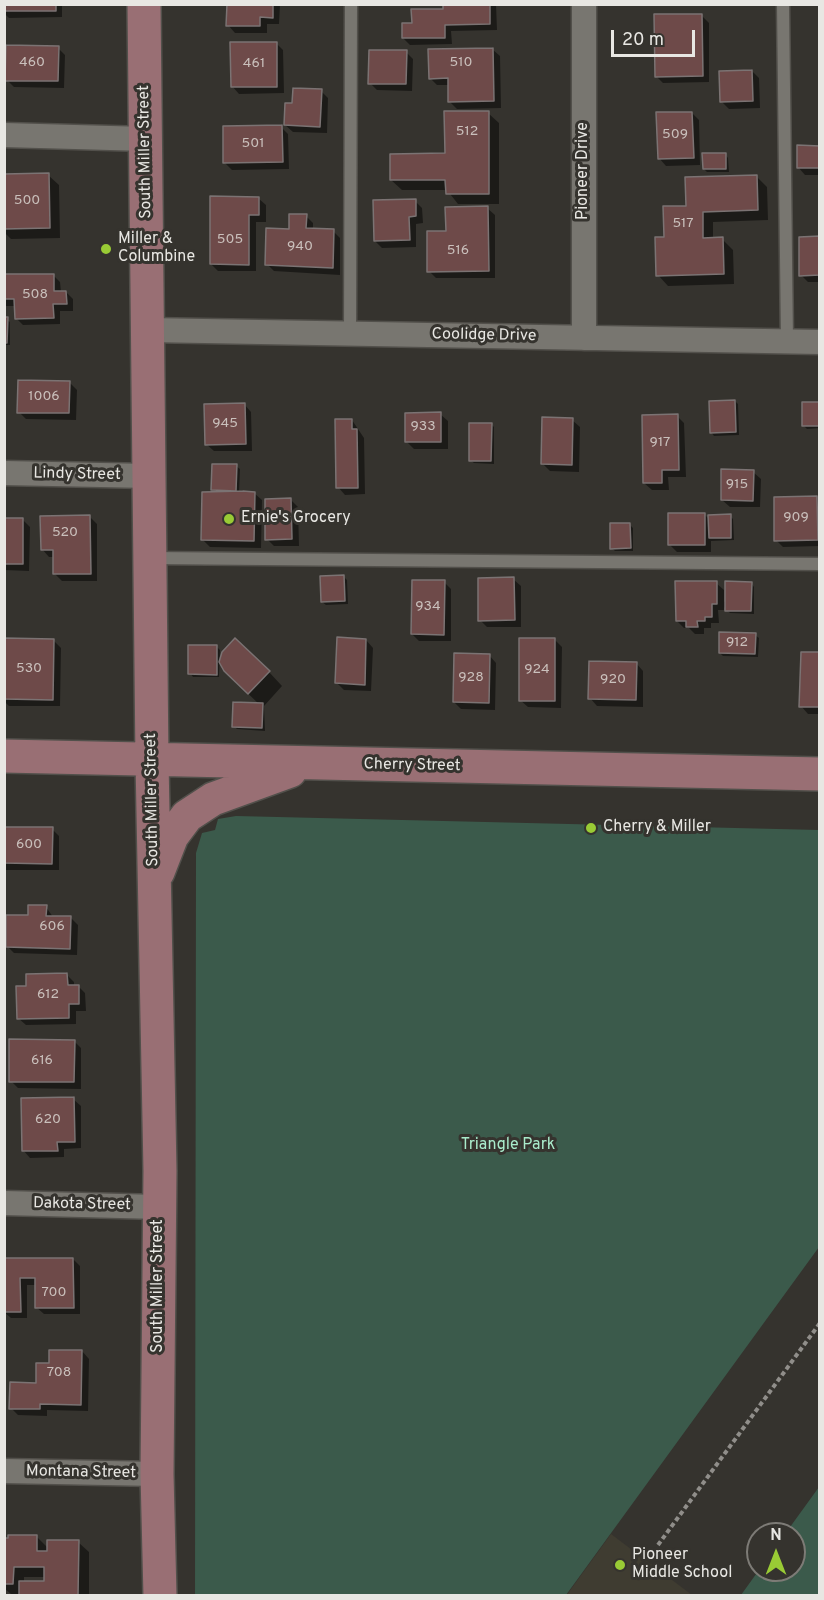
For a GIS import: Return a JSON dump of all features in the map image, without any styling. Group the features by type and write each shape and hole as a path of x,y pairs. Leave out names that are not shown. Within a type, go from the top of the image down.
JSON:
{"main road":[{"name":"South Miller Street","path":"144,4 159,1207 160,1596"},
{"name":"Cherry Street","path":"4,756 819,774"},
{"path":"154,881 172,836 188,816 213,799 312,764"}],"street":[{"name":"Pioneer Drive","path":"584,4 584,338"},
{"path":"4,135 146,139"},
{"name":"Coolidge Drive","path":"148,330 819,342"},
{"name":"Lindy Street","path":"4,473 149,476"},
{"name":"Dakota Street","path":"4,1203 159,1207"},
{"name":"Montana Street","path":"4,1472 158,1474"}],"lane":[{"path":"350,333 351,4"},
{"path":"783,4 786,341"},
{"path":"150,558 819,564"}],"path":[{"path":"658,1545 819,1323"}],"shaded area":[{"name":"Pioneer Middle School","path":"611,1534 692,1595 566,1596"}],"green space":[{"name":"Triangle Park","path":"236,816 819,830 819,1247 566,1595 195,1595 196,853 202,833 215,830 218,819"},
{"path":"819,1487 819,1595 741,1595 750,1582 806,1582 806,1522 794,1522"}],"building":[{"path":"4,4 56,4 56,11 4,11"},
{"path":"227,4 273,4 273,18 260,17 260,26 226,26"},
{"path":"443,4 490,4 490,24 445,25 445,38 402,38 402,23 412,23 411,9 443,9"},
{"path":"654,14 702,14 703,76 655,77"},
{"path":"230,42 277,42 277,87 231,87"},
{"path":"6,45 59,46 58,81 5,81"},
{"path":"493,48 494,101 448,102 448,78 429,79 428,49"},
{"path":"369,50 407,50 406,84 368,84"},
{"path":"752,70 753,101 720,102 719,71"},
{"path":"293,88 322,89 320,127 284,125 285,103 292,103"},
{"path":"444,111 489,111 489,194 446,194 445,180 390,180 390,154 445,153"},
{"path":"656,112 692,112 694,158 658,159"},
{"path":"282,125 283,162 223,163 223,126"},
{"path":"797,145 820,146 820,168 797,168"},
{"path":"702,153 726,153 726,169 703,169"},
{"path":"49,173 50,228 4,229 4,174"},
{"path":"757,175 758,210 703,212 703,238 723,237 724,274 656,276 655,237 664,237 663,206 686,206 685,177"},
{"path":"210,196 259,197 259,215 249,215 249,265 210,264"},
{"path":"416,199 416,216 409,217 410,240 374,241 373,200"},
{"path":"488,206 489,271 427,272 427,231 446,231 445,207"},
{"path":"289,214 307,214 306,228 334,229 333,268 265,265 266,228 289,229"},
{"path":"820,236 820,275 799,276 799,237"},
{"path":"4,274 54,274 54,291 66,291 67,304 53,304 54,318 15,319 14,299 4,299"},
{"path":"4,317 8,317 7,343 4,343"},
{"path":"18,380 70,381 69,413 17,413"},
{"path":"735,400 736,432 710,433 709,401"},
{"path":"802,402 820,402 820,426 802,426"},
{"path":"245,403 246,444 205,445 204,404"},
{"path":"441,412 441,442 405,442 405,413"},
{"path":"678,414 679,470 662,470 662,483 643,483 642,415"},
{"path":"542,417 573,418 572,465 541,464"},
{"path":"335,419 352,419 352,429 357,429 358,488 336,488"},
{"path":"469,423 492,423 491,461 469,461"},
{"path":"212,464 237,464 236,491 211,490"},
{"path":"721,469 754,470 753,501 721,500"},
{"path":"202,492 255,492 254,541 201,540"},
{"path":"817,496 818,540 774,541 774,497"},
{"path":"291,498 292,539 265,540 265,499"},
{"path":"668,513 705,513 705,545 668,545"},
{"path":"731,514 731,538 709,538 708,515"},
{"path":"90,515 91,574 53,574 53,550 41,550 40,516"},
{"path":"4,518 23,518 23,564 4,564"},
{"path":"610,523 630,523 631,548 610,549"},
{"path":"344,575 345,601 321,602 320,576"},
{"path":"514,577 515,620 478,621 478,578"},
{"path":"412,580 445,580 444,635 411,634"},
{"path":"675,581 717,581 717,604 712,604 712,617 705,617 705,621 697,621 698,627 686,627 686,621 676,621"},
{"path":"725,581 752,582 751,611 725,611"},
{"path":"719,632 756,633 755,654 719,653"},
{"path":"337,637 366,639 365,685 335,683"},
{"path":"4,638 54,639 53,700 4,699"},
{"path":"235,638 270,671 248,694 224,671 219,662 222,652"},
{"path":"519,638 555,638 555,701 519,701"},
{"path":"188,645 217,645 217,675 188,674"},
{"path":"801,652 820,652 820,707 799,707"},
{"path":"454,653 490,654 489,703 453,702"},
{"path":"589,661 637,662 636,700 588,699"},
{"path":"233,702 263,703 262,728 232,727"},
{"path":"4,827 53,827 52,864 4,863"},
{"path":"28,905 47,905 46,916 71,916 70,949 6,947 6,915 28,915"},
{"path":"67,973 68,985 79,985 79,1004 69,1004 69,1018 17,1019 16,986 26,986 26,974"},
{"path":"9,1039 75,1040 74,1082 9,1082"},
{"path":"74,1097 75,1142 57,1142 58,1151 22,1151 21,1098"},
{"path":"4,1258 73,1258 74,1308 35,1308 35,1278 20,1278 21,1312 4,1312"},
{"path":"49,1350 82,1350 81,1405 40,1404 40,1409 9,1409 10,1382 36,1383 36,1363 49,1363"},
{"path":"8,1535 37,1535 37,1551 47,1551 47,1540 79,1540 78,1596 19,1596 19,1581 44,1581 44,1567 14,1567 13,1584 4,1584 4,1538 8,1538"}],"place":[{"name":"Miller & Columbine","path":"106,249"},
{"name":"Ernie's Grocery","path":"229,519"},
{"name":"Cherry & Miller","path":"591,828"},
{"name":"Pioneer Middle School","path":"620,1565"}]}
